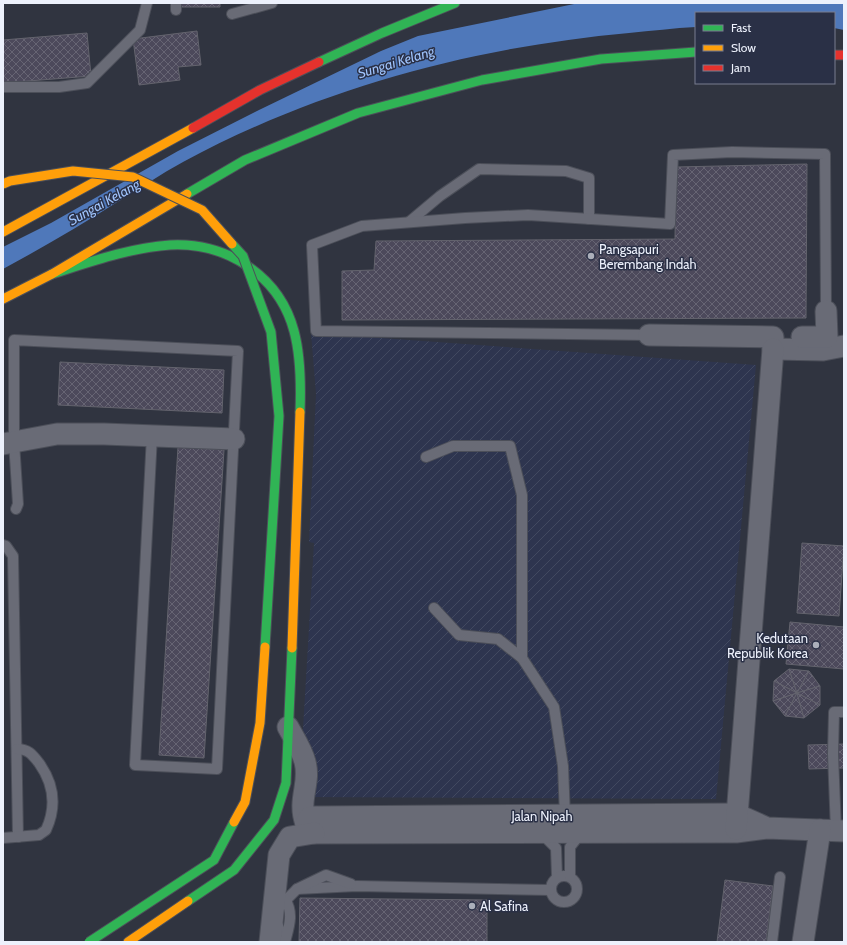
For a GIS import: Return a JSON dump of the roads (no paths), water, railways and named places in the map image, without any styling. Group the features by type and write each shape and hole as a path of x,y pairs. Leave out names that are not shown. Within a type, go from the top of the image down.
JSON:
{"highway":[{"path":"3,232 80,191 188,129 260,90 382,33 455,3"},
{"path":"3,299 52,274 244,160 358,113 482,80 601,59 695,52"},
{"path":"3,184 10,181 73,171 133,177 202,210 243,256 271,332 278,424 260,723 244,802 214,860 89,942"},
{"path":"52,274 123,252 162,245 192,245 220,251 244,262 266,280 283,303 294,331 300,369 296,537 286,783 274,820 234,870 128,942"}],"street":[{"path":"773,343 827,337 826,311"},
{"path":"650,334 773,343 823,350 844,346"},
{"path":"288,728 305,762 306,782 302,799 302,814 311,825 581,832 736,823 773,343"},
{"path":"8,443 57,434 152,435 234,439"},
{"name":"Jalan Nipah","path":"270,942 279,855 290,837 311,825 565,816 736,823 767,828 833,831"},
{"path":"803,942 833,831"}],"lane":[{"path":"3,86 59,87 87,83 140,30 147,3"},
{"path":"232,14 272,3"},
{"path":"650,334 316,331 312,245 362,226 528,215 670,224 673,155 732,152 825,154 826,311"},
{"path":"409,222 440,196 479,169 566,171 589,178 589,219"},
{"path":"16,509 18,504 8,443 14,340 238,351 217,770 135,765 152,435"},
{"path":"426,457 453,446 510,446 522,495 522,658"},
{"path":"3,545 6,546 13,556 18,838"},
{"path":"434,608 460,635 498,639 522,658 554,707 563,766 565,816"},
{"path":"833,831 834,712 844,712"},
{"path":"3,838 18,838 39,835 46,830 53,806 53,790 47,775 33,755 26,749 17,749"},
{"path":"541,832 556,848 557,877"},
{"path":"570,877 570,847 581,832"},
{"path":"284,942 277,923 278,908 297,888 310,885 326,875 357,886 550,890"},
{"path":"563,875 570,877 574,881 577,889 576,894 571,900 566,902 558,901 552,894 550,890 552,882 557,877 563,875"},
{"path":"772,942 780,877"}],"water":[{"name":"Sungai Kelang","path":"579,3 844,3 844,30 835,28 835,12 695,12 695,27 571,40 513,49 456,60 343,92 235,136 183,162 76,228 3,269 3,247 51,223 178,151 381,51 418,36"}],"place":[{"name":"Pangsapuri Berembang Indah","path":"591,256"},
{"name":"Kedutaan Republik Korea","path":"816,645"},
{"name":"Al Safina","path":"472,906"}]}
